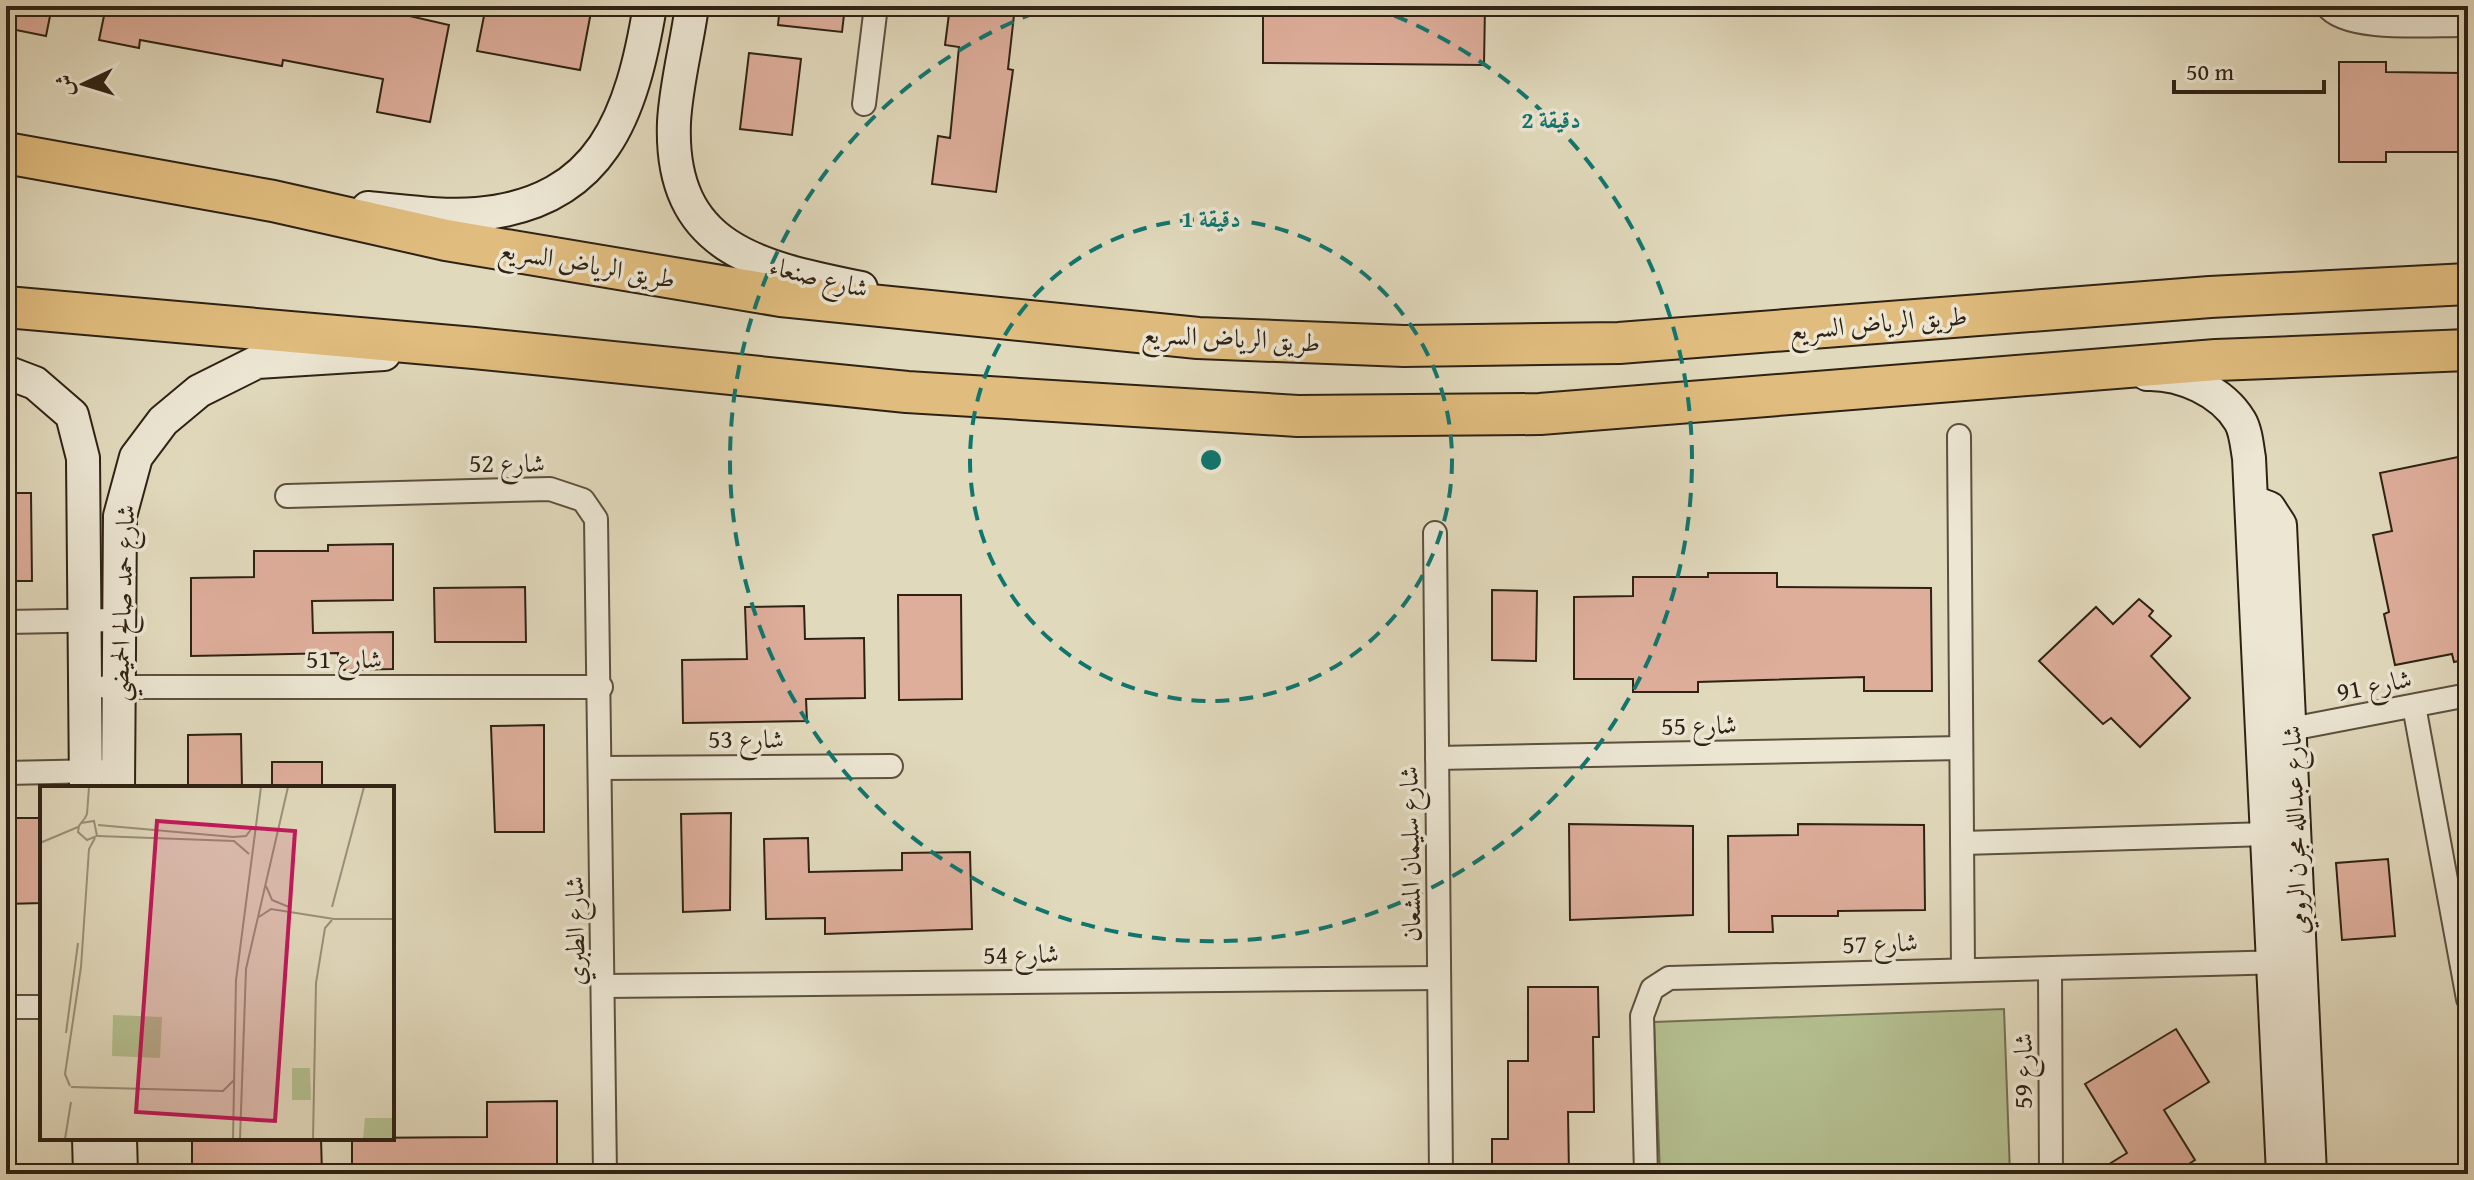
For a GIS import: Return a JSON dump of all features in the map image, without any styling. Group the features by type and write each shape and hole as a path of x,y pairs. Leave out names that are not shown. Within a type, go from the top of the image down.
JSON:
{"highway":[{"name":"طريق الرياض السريع","path":"6,153 273,201 446,240 781,296 1027,324 1198,338 1404,346 1619,343 2210,297 2468,284"},
{"path":"6,307 474,348 907,392 1298,416 1540,414 2330,353 2468,350"}],"main road":[{"path":"273,201 477,214 519,205 560,188 600,156 626,112 648,15 673,29 691,14"},
{"name":"شارع صنعاء","path":"691,14 674,119 675,161 681,192 700,221 723,241 753,260 792,274 1027,324"},
{"name":"شارع حمد صالح الحميضي","path":"101,620 120,516 136,457 163,421 199,391 257,362 474,348"},
{"name":"شارع حمد صالح الحميضي","path":"6,372 35,383 72,415 83,458 101,620 102,780"},
{"name":"شارع عبدالله مجرن الرومي","path":"2036,376 2157,374 2195,384 2224,400 2242,424 2249,458 2268,834 2287,962 2310,1174"},
{"name":"شارع عبدالله مجرن الرومي","path":"2252,509 2261,505 2269,508 2280,525 2291,729 2283,1174"},
{"path":"89,1140 90,1174"},
{"path":"120,1140 121,1174"}],"street":[{"path":"864,104 876,6"},
{"path":"2327,6 2342,19 2360,23 2468,25"},
{"path":"1959,436 1963,969"},
{"name":"شارع 52","path":"287,496 550,489 583,500 590,508 598,531 601,687"},
{"name":"شارع سليمان المشعان","path":"1435,533 1441,1174"},
{"path":"6,622 101,620"},
{"name":"شارع 51","path":"102,687 601,687"},
{"name":"شارع الطبري","path":"601,687 605,1174"},
{"name":"شارع 91","path":"2291,729 2468,695"},
{"path":"2414,706 2468,999"},
{"name":"شارع 55","path":"1437,758 1961,748"},
{"name":"شارع 53","path":"601,768 891,766"},
{"path":"6,773 102,780"},
{"path":"1962,843 2268,834"},
{"name":"شارع 57","path":"1646,1174 1642,1016 1652,989 1669,978 2287,962"},
{"name":"شارع 59","path":"2050,969 2051,1174"},
{"name":"شارع 54","path":"603,986 1439,978"},
{"path":"6,1007 40,1007"}],"green space":[{"path":"2004,1009 2010,1174 1660,1174 1654,1022"}],"building":[{"path":"6,6 52,6 46,36 6,28"},
{"path":"106,6 366,6 449,25 430,122 377,112 383,79 283,60 282,66 140,40 139,48 99,40"},
{"path":"486,6 558,6 591,12 580,70 477,51"},
{"path":"780,6 845,6 842,32 778,25"},
{"path":"950,6 1015,6 1008,69 1013,70 996,192 932,184 938,136 950,138 959,47 945,45"},
{"path":"1263,6 1485,6 1484,65 1263,63"},
{"path":"749,53 801,59 792,135 740,129"},
{"path":"2339,62 2386,62 2386,72 2461,73 2461,152 2386,152 2386,162 2339,162"},
{"path":"2468,455 2468,659 2454,662 2452,654 2395,665 2384,614 2389,612 2373,535 2392,531 2380,473"},
{"path":"6,493 31,493 32,581 6,581"},
{"path":"393,544 393,600 312,601 313,633 393,632 393,669 338,670 338,653 191,656 191,578 254,577 254,551 328,551 328,545"},
{"path":"1708,573 1777,573 1777,587 1931,588 1932,691 1864,691 1864,677 1698,682 1698,692 1633,692 1633,679 1574,679 1574,597 1633,596 1633,577 1708,577"},
{"path":"525,587 526,642 435,642 434,588"},
{"path":"1492,590 1537,591 1536,661 1492,660"},
{"path":"898,595 961,595 962,699 899,700"},
{"path":"2139,599 2153,611 2149,616 2171,636 2151,656 2190,698 2140,747 2111,718 2103,724 2039,661 2096,607 2113,624"},
{"path":"804,606 805,639 864,638 865,698 806,699 807,721 683,723 682,660 747,659 745,607"},
{"path":"544,725 544,832 495,832 491,726"},
{"path":"241,734 242,786 188,786 188,735"},
{"path":"272,762 322,762 322,786 272,786"},
{"path":"731,813 730,910 683,912 681,814"},
{"path":"6,818 40,818 40,903 6,904"},
{"path":"1569,824 1693,826 1693,915 1570,920"},
{"path":"1798,824 1924,825 1925,910 1838,911 1838,916 1772,916 1773,932 1729,932 1728,836 1798,835"},
{"path":"808,838 809,872 902,870 902,853 970,852 972,929 825,934 825,918 766,919 764,839"},
{"path":"2388,859 2395,936 2342,940 2336,863"},
{"path":"1528,987 1598,987 1599,1037 1593,1037 1594,1112 1568,1112 1569,1174 1492,1174 1492,1139 1508,1139 1508,1061 1528,1061"},
{"path":"2176,1029 2209,1082 2164,1110 2195,1160 2173,1174 2093,1174 2127,1153 2085,1084"},
{"path":"557,1101 557,1174 352,1174 352,1140 487,1137 487,1102"},
{"path":"192,1140 321,1140 322,1174 192,1174"}]}
